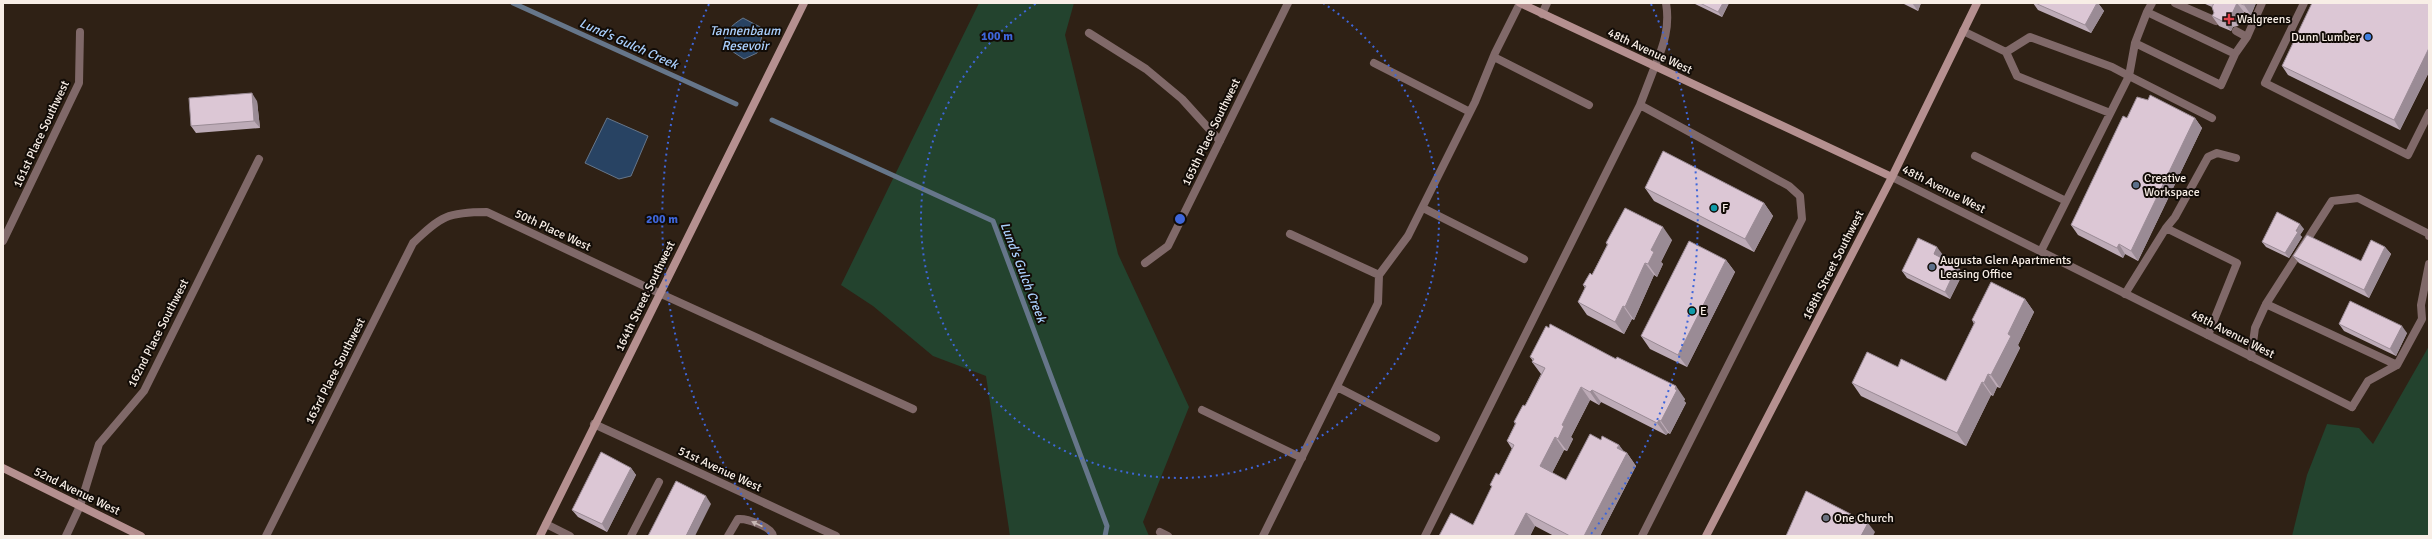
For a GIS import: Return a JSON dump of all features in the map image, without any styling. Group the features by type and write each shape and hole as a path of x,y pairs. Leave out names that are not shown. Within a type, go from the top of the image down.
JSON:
{"street":[{"name":"165th Place Southwest","path":"1145,263 1168,246 1288,3"},
{"path":"1263,536 1378,303 1379,275 1408,236 1423,208 1470,112 1520,3"},
{"name":"48th Avenue West","path":"1520,3 1892,176 2352,407 2368,381 2397,365"},
{"path":"1542,14 1548,3"},
{"path":"1425,536 1640,105 1666,39 1669,17 1666,3"},
{"name":"168th Street Southwest","path":"1706,536 1892,176 1977,3"},
{"path":"2041,251 2129,76 2134,43 2152,3"},
{"path":"2175,3 2216,21"},
{"path":"2134,43 2221,85 2235,54 2247,37 2262,3"},
{"path":"2304,3 2264,83 2408,155 2429,113"},
{"name":"164th Street Southwest","path":"540,536 802,4"},
{"path":"2148,12 2235,54"},
{"path":"1963,31 2006,52 2017,76 2110,113"},
{"path":"2236,31 2247,37"},
{"name":"161st Place Southwest","path":"3,240 79,83 80,32"},
{"path":"1089,33 1146,69 1182,100 1220,141"},
{"path":"2006,52 2030,37 2112,67 2212,118"},
{"path":"1494,57 1589,105"},
{"path":"1374,63 1470,112"},
{"path":"1640,105 1789,186 1800,196 1802,219 1642,536"},
{"path":"2125,294 2166,228 2176,217 2208,157 2217,153 2236,158"},
{"path":"1975,156 2066,202"},
{"name":"162nd Place Southwest","path":"66,536 80,506 99,444 144,392 259,159"},
{"path":"2251,357 2255,328 2266,304 2332,201 2358,198 2428,234 2429,236"},
{"path":"1423,208 1524,259"},
{"name":"50th Place West","path":"434,223 459,212 487,212 914,409"},
{"name":"163rd Place Southwest","path":"266,536 413,243 434,223"},
{"path":"2166,228 2237,263 2208,335"},
{"path":"1290,234 1379,275"},
{"path":"2266,304 2397,365 2422,319 2421,305 2429,264"},
{"path":"1337,387 1436,438"},
{"path":"1202,410 1302,458"},
{"name":"51st Avenue West","path":"594,424 836,536"},
{"name":"52nd Avenue West","path":"3,468 141,536"},
{"path":"631,536 659,482"},
{"path":"728,536 738,519 744,518 770,530 773,536"},
{"path":"546,524 570,536"},
{"path":"1160,532 1168,536"}],"green space":[{"path":"979,3 1074,3 1065,35 1118,254 1189,407 1143,522 1149,536 1010,536 986,376 933,356 873,306 841,285"},
{"path":"2429,346 2429,536 2292,536 2307,475 2327,424 2359,428 2373,444"}],"water":[{"name":"Tannenbaum Resevoir","path":"743,18 764,29 757,53 744,59 724,46 725,37 729,29"},
{"path":"607,118 648,136 631,176 619,179 585,163"}],"building":[{"path":"1700,3 1723,3 1718,12"},
{"path":"2035,3 2097,3 2085,25"},
{"path":"2214,3 2237,3 2231,16 2226,17 2224,22 2212,16 2214,13 2212,7"},
{"name":"Dunn Lumber","path":"2312,3 2429,3 2429,48 2394,120 2282,66"},
{"path":"252,93 254,121 191,126 189,98"},
{"name":"Creative Workspace","path":"2150,95 2195,118 2131,251 2119,244 2117,248 2071,225 2123,116 2127,118 2137,97 2148,100"},
{"name":"F","path":"1663,151 1764,203 1745,239 1645,188"},
{"path":"1625,208 1663,227 1651,250 1654,252 1648,264 1645,263 1625,307 1623,306 1615,322 1578,302 1586,286 1583,285 1590,273 1592,275 1608,244 1606,243"},
{"path":"2277,212 2300,224 2296,231 2298,232 2285,253 2262,242"},
{"path":"2307,235 2361,261 2371,240 2385,247 2364,290 2293,256"},
{"name":"Augusta Glen Apartments Leasing Office","path":"1918,238 1937,247 1934,254 1957,266 1945,292 1902,271"},
{"name":"E","path":"1689,241 1726,260 1678,355 1641,336"},
{"path":"1991,282 2025,299 2008,334 2011,336 1991,375 1988,374 1984,383 1982,382 1957,433 1852,383 1867,352 1898,367 1901,359 1946,381 1975,322 1972,320"},
{"path":"2350,301 2402,326 2390,349 2339,324"},
{"path":"1550,324 1616,359 1617,357 1676,386 1675,389 1677,390 1661,421 1659,420 1657,423 1592,390 1590,392 1581,387 1562,425 1564,426 1558,439 1555,437 1540,466 1566,480 1590,434 1601,440 1602,436 1619,445 1617,448 1627,453 1584,536 1570,536 1526,513 1514,536 1439,536 1451,513 1473,525 1492,486 1490,485 1496,473 1499,475 1514,445 1507,441 1516,423 1514,422 1523,405 1525,406 1545,368 1532,362 1534,359 1530,357 1546,326 1549,328"},
{"path":"601,452 631,468 602,524 572,510"},
{"path":"676,481 706,496 686,536 648,536"},
{"name":"One Church","path":"1806,491 1868,523 1861,536 1786,536"}],"waterway":[{"name":"Lund's Gulch Creek","path":"513,3 736,104"},
{"name":"Lund's Gulch Creek","path":"772,120 993,221 1107,526 1105,536"}],"place":[{"name":"Walgreens","path":"2229,19"},
{"name":"Dunn Lumber","path":"2368,37"},
{"name":"Creative Workspace","path":"2136,185"},
{"name":"F","path":"1714,208"},
{"name":"Augusta Glen Apartments Leasing Office","path":"1932,267"},
{"name":"E","path":"1692,311"},
{"name":"One Church","path":"1826,518"}]}
